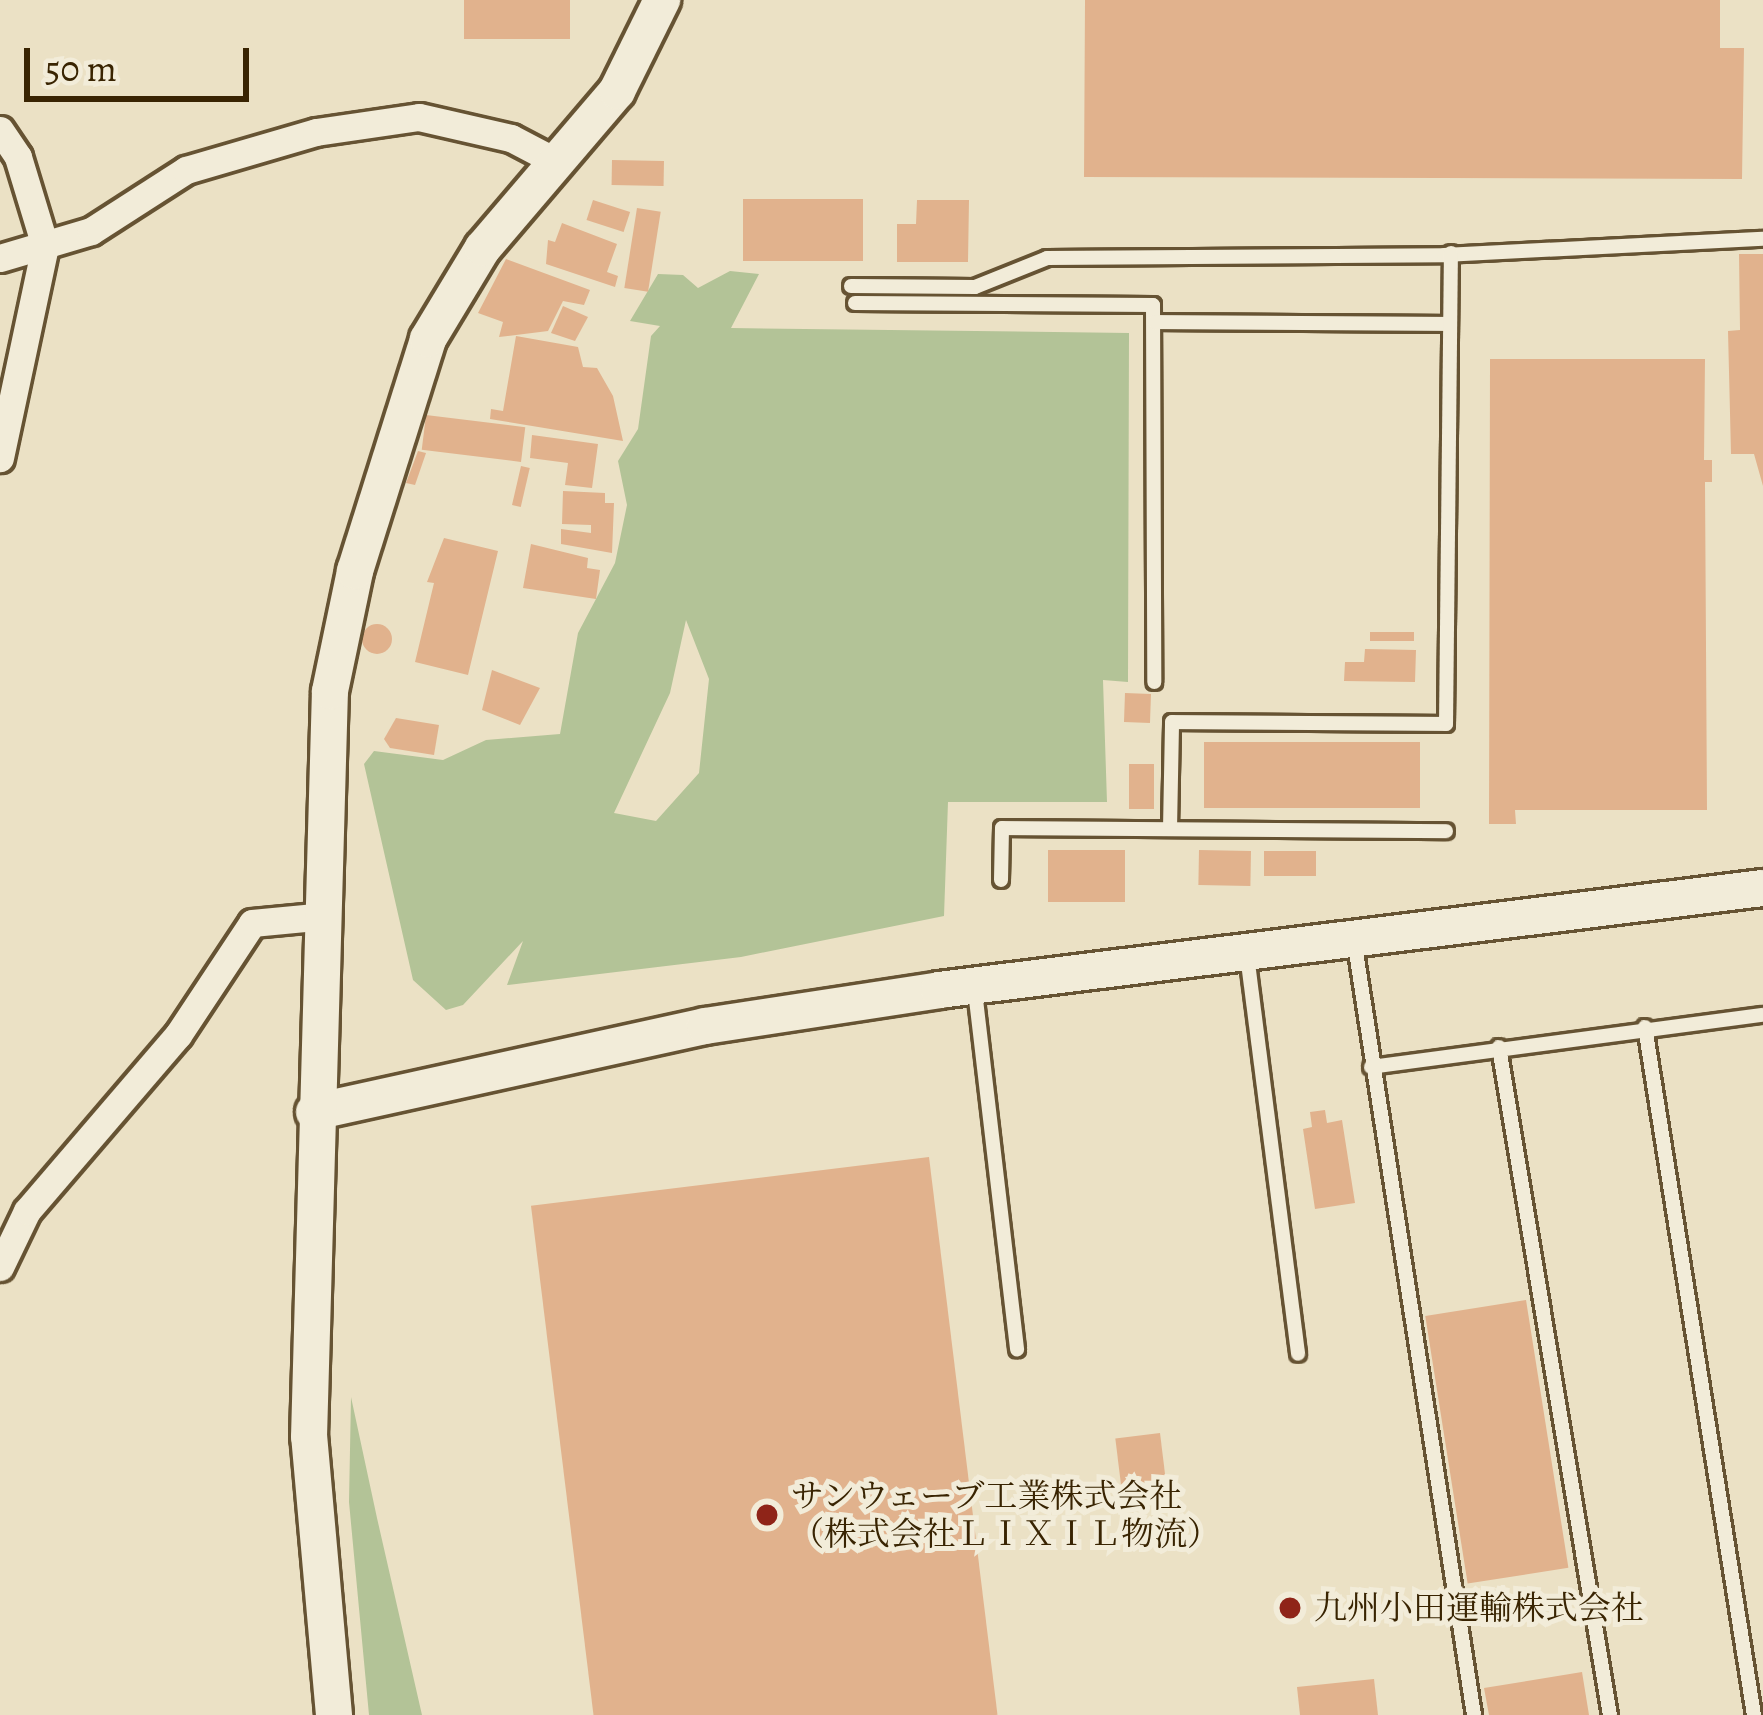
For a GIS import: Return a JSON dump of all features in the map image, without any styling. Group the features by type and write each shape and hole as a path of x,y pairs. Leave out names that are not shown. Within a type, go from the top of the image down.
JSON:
{"street":[{"path":"334,1715 309,1437 314,1112 326,916 330,691 355,571 428,339 482,248 617,92 662,0"},
{"path":"0,259 92,231 186,170 316,132 419,117 511,138 555,160"},
{"path":"0,130 18,157 45,246 0,458"},
{"path":"314,1112 705,1026 974,986 1763,888"},
{"path":"0,1268 27,1211 178,1035 252,922 326,916"}],"lane":[{"path":"850,286 975,286 1047,258 1451,254 1763,239"},
{"path":"1170,829 1172,722 1446,724 1451,254"},
{"path":"854,303 1153,304 1154,682"},
{"path":"1155,322 1450,324"},
{"path":"1001,880 1001,828 1446,831"},
{"path":"1354,939 1474,1715"},
{"path":"1247,952 1298,1354"},
{"path":"974,986 1017,1350"},
{"path":"1371,1067 1645,1027 1763,1015"},
{"path":"1645,1027 1754,1715"},
{"path":"1499,1048 1610,1715"}],"green space":[{"path":"730,271 759,274 731,328 1129,333 1128,682 1103,680 1107,802 948,802 944,916 741,957 507,985 523,941 463,1005 446,1010 413,980 364,764 374,751 443,760 486,740 560,734 578,633 615,563 627,505 618,461 638,429 651,336 660,326 630,321 658,274 683,275 698,288","holes":["686,620 709,679 699,773 656,821 614,813 670,693"]},
{"path":"351,1397 422,1715 369,1715 349,1502"}],"building":[{"path":"464,0 570,0 570,39 464,39"},
{"path":"1085,0 1720,0 1720,48 1744,48 1742,179 1084,177"},
{"path":"612,160 664,161 664,186 612,185"},
{"path":"743,199 863,199 863,261 743,261"},
{"path":"593,200 630,212 624,232 587,220"},
{"path":"917,200 969,200 968,262 897,262 897,224 916,224"},
{"path":"637,208 661,212 648,292 624,288"},
{"path":"562,223 617,244 607,272 618,276 615,287 546,264 548,240 555,242"},
{"path":"1739,254 1763,254 1763,486 1754,454 1731,454 1728,331 1740,330"},
{"path":"506,259 590,290 584,305 563,301 548,331 499,337 503,322 478,313"},
{"path":"563,306 588,317 575,341 551,333"},
{"path":"516,336 578,347 583,367 597,368 613,396 623,441 490,419 491,409 503,411"},
{"path":"1490,359 1705,359 1704,460 1712,460 1712,482 1705,482 1707,810 1515,810 1516,824 1489,824"},
{"path":"426,415 525,427 521,462 422,450"},
{"path":"532,435 598,444 592,488 565,485 568,463 530,458"},
{"path":"418,451 426,453 415,485 406,483"},
{"path":"521,466 530,468 521,507 512,505"},
{"path":"563,491 605,493 605,503 614,503 612,553 561,544 561,529 591,533 591,525 562,524"},
{"path":"444,538 498,551 468,675 415,662 434,583 427,582"},
{"path":"531,544 588,558 587,568 600,570 596,599 523,588"},
{"path":"377,624 388,628 392,639 388,650 377,654 366,650 362,639 366,628"},
{"path":"1370,632 1414,632 1414,641 1370,641"},
{"path":"1365,649 1416,650 1415,682 1344,681 1345,662 1364,662"},
{"path":"492,670 540,688 520,725 482,710"},
{"path":"1125,693 1151,694 1150,723 1124,722"},
{"path":"396,718 439,725 434,755 390,748 384,739"},
{"path":"1204,742 1420,742 1420,808 1204,808"},
{"path":"1129,764 1154,764 1154,809 1129,809"},
{"path":"1048,850 1125,850 1125,902 1048,902"},
{"path":"1199,850 1251,851 1250,886 1198,885"},
{"path":"1264,851 1316,851 1316,876 1264,876"},
{"path":"1325,1110 1327,1123 1342,1120 1355,1203 1315,1209 1303,1129 1312,1127 1310,1112"},
{"path":"929,1157 997,1715 594,1715 531,1206"},
{"path":"1526,1300 1568,1568 1468,1584 1425,1316"},
{"path":"1160,1433 1166,1480 1121,1485 1115,1438"},
{"path":"1582,1672 1589,1715 1489,1715 1484,1688"},
{"path":"1374,1679 1378,1715 1300,1715 1297,1687"}],"place":[{"name":"サンウェーブ工業株式会社 （株式会社ＬＩＸＩＬ物流）","path":"767,1515"},
{"name":"九州小田運輸株式会社","path":"1290,1608"}]}
